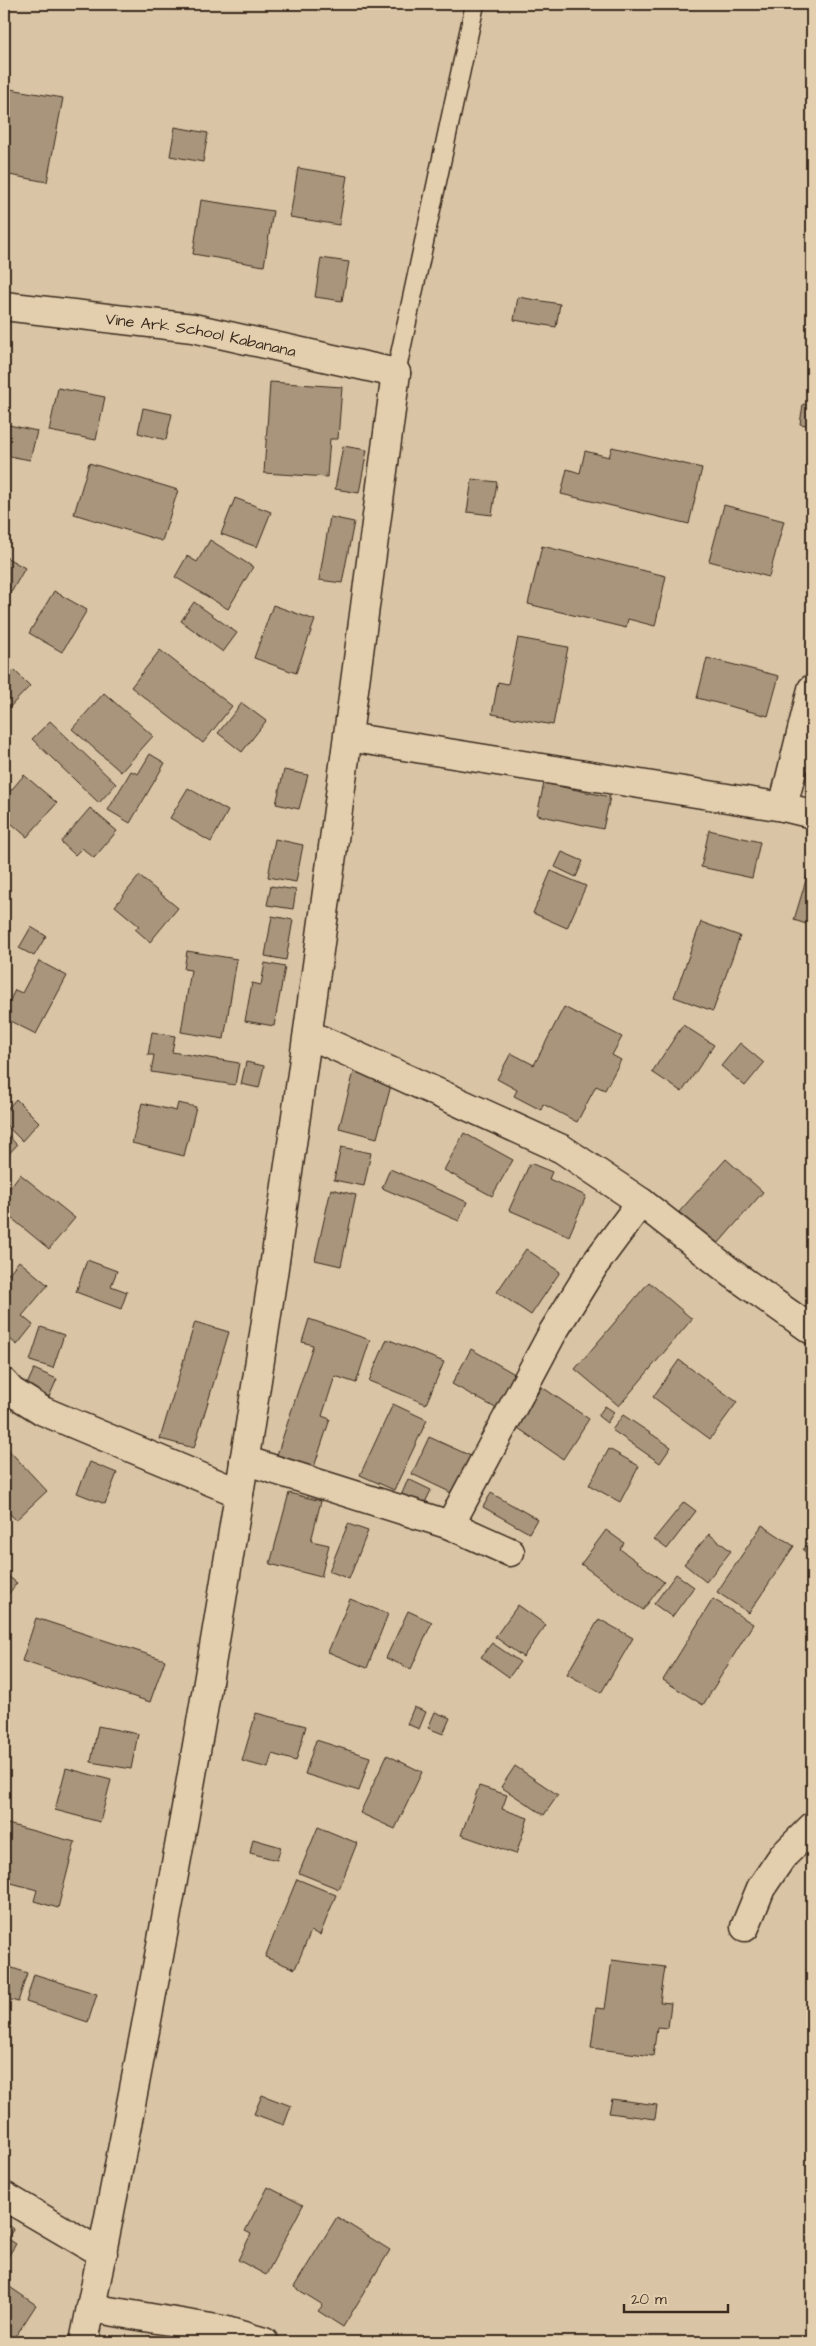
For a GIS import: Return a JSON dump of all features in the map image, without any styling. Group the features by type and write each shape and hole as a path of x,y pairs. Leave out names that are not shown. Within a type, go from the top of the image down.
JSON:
{"street":[{"name":"Vine Ark School Kabanana","path":"4,306 193,328 396,373"},
{"path":"84,2342 103,2254 173,1892 239,1493 308,1034 396,373"},
{"path":"783,806 812,689"},
{"path":"348,737 783,806 812,814"},
{"path":"308,1034 562,1149 642,1202 733,1274 812,1330"},
{"path":"450,1525 553,1332 595,1264 642,1202"},
{"path":"4,1383 12,1392 43,1411 239,1493"},
{"path":"244,1460 450,1525 510,1552"},
{"path":"745,1927 761,1888 782,1857 812,1826"},
{"path":"4,2196 103,2254"},
{"path":"91,2308 223,2330 264,2342"}],"lane":[{"path":"396,373 475,4"}],"building":[{"path":"4,88 63,98 47,182 4,174"},
{"path":"175,127 208,133 203,162 170,156"},
{"path":"298,168 347,176 339,225 290,217"},
{"path":"201,200 273,211 264,266 193,254"},
{"path":"321,258 349,262 342,301 315,297"},
{"path":"518,297 560,304 556,327 514,320"},
{"path":"270,382 342,387 338,439 330,439 327,477 264,473"},
{"path":"58,388 105,397 96,440 49,431"},
{"path":"803,404 812,406 812,426 800,424"},
{"path":"143,408 172,414 166,440 138,433"},
{"path":"4,424 37,431 30,460 4,455"},
{"path":"343,446 367,450 359,493 335,489"},
{"path":"612,447 702,468 689,524 561,494 567,469 580,473 585,451 609,457"},
{"path":"89,463 178,490 162,541 74,514"},
{"path":"472,479 497,482 492,515 467,512"},
{"path":"235,498 271,512 257,547 221,534"},
{"path":"724,505 784,521 769,577 709,561"},
{"path":"330,517 354,522 342,583 319,580"},
{"path":"210,540 253,567 228,609 175,577 187,556 197,562"},
{"path":"542,546 666,576 655,626 628,619 626,628 528,604"},
{"path":"4,556 25,568 4,605"},
{"path":"54,591 87,610 62,652 29,633"},
{"path":"194,602 237,633 223,652 181,621"},
{"path":"273,605 315,620 296,673 254,658"},
{"path":"518,638 568,647 553,725 492,714 498,682 508,684"},
{"path":"160,650 232,706 203,743 131,687"},
{"path":"707,658 779,676 768,716 697,698"},
{"path":"14,670 30,686 4,713 4,679"},
{"path":"104,693 153,736 121,772 72,729"},
{"path":"242,703 266,721 242,752 218,733"},
{"path":"50,721 116,784 99,803 32,739"},
{"path":"150,754 165,763 130,823 108,810 131,771 138,774"},
{"path":"284,770 308,775 299,809 276,804"},
{"path":"24,775 57,803 27,837 4,817 4,792 7,795"},
{"path":"544,783 610,797 603,829 537,815"},
{"path":"188,788 228,811 211,842 170,818"},
{"path":"90,808 117,831 94,858 82,848 75,855 61,842"},
{"path":"709,830 760,842 752,878 701,867"},
{"path":"275,839 303,845 296,882 268,877"},
{"path":"562,852 583,861 576,877 555,867"},
{"path":"812,860 812,926 794,920"},
{"path":"551,871 586,886 567,928 533,913"},
{"path":"139,876 178,908 150,942 135,929 139,926 115,906"},
{"path":"271,886 296,890 293,909 267,905"},
{"path":"272,916 293,920 286,960 265,956"},
{"path":"701,922 740,936 713,1011 674,997"},
{"path":"31,927 46,936 34,956 19,948"},
{"path":"187,951 237,959 224,1039 181,1032 191,970 184,969"},
{"path":"39,961 67,976 36,1034 4,1018 4,1012 15,990 22,993"},
{"path":"265,963 285,967 274,1026 245,1021 252,983 261,985"},
{"path":"564,1007 622,1037 612,1055 621,1060 605,1090 596,1086 577,1122 543,1104 541,1110 514,1096 517,1090 497,1079 511,1053 534,1065"},
{"path":"683,1025 714,1045 682,1092 652,1072"},
{"path":"152,1032 175,1036 172,1052 239,1063 235,1085 151,1072 154,1055 148,1055"},
{"path":"740,1043 764,1063 745,1086 721,1066"},
{"path":"246,1062 264,1066 259,1088 241,1084"},
{"path":"355,1068 393,1078 377,1138 339,1128"},
{"path":"16,1099 39,1122 22,1141 4,1123 4,1103 8,1108"},
{"path":"142,1103 176,1111 178,1103 196,1107 184,1156 132,1143"},
{"path":"4,1131 17,1145 4,1159"},
{"path":"464,1133 513,1160 492,1196 444,1170"},
{"path":"341,1147 371,1153 364,1186 334,1180"},
{"path":"726,1159 763,1192 717,1245 679,1212"},
{"path":"530,1163 552,1172 549,1179 586,1196 569,1236 509,1210"},
{"path":"390,1169 467,1202 459,1221 382,1188"},
{"path":"20,1174 75,1218 49,1249 4,1212 4,1196"},
{"path":"331,1189 356,1195 341,1266 315,1260"},
{"path":"526,1249 560,1272 531,1315 497,1292"},
{"path":"87,1260 117,1271 111,1286 127,1292 121,1309 76,1292"},
{"path":"19,1261 48,1285 22,1316 33,1325 17,1345 4,1334 4,1279"},
{"path":"649,1282 692,1319 619,1406 575,1369"},
{"path":"309,1319 370,1340 356,1383 335,1376 322,1416 330,1419 314,1467 277,1455 313,1345 302,1342"},
{"path":"195,1322 229,1332 194,1448 160,1439"},
{"path":"41,1327 64,1335 53,1368 30,1361"},
{"path":"387,1339 444,1362 426,1404 369,1381"},
{"path":"471,1349 520,1377 501,1411 452,1384"},
{"path":"679,1360 737,1402 710,1439 653,1397"},
{"path":"34,1369 57,1379 49,1397 26,1387"},
{"path":"542,1387 589,1419 563,1459 515,1426"},
{"path":"393,1404 427,1420 394,1490 360,1475"},
{"path":"605,1406 614,1412 607,1423 598,1416"},
{"path":"623,1415 671,1447 660,1463 612,1430"},
{"path":"429,1437 471,1456 454,1494 412,1474"},
{"path":"4,1445 47,1491 16,1520 4,1508"},
{"path":"609,1449 639,1466 620,1502 589,1485"},
{"path":"90,1462 117,1473 105,1504 77,1493"},
{"path":"408,1479 431,1490 423,1507 401,1496"},
{"path":"289,1493 321,1501 311,1541 329,1545 321,1577 270,1564"},
{"path":"491,1493 537,1519 529,1533 483,1507"},
{"path":"684,1502 696,1511 667,1549 654,1539"},
{"path":"348,1524 368,1531 349,1579 329,1571"},
{"path":"762,1525 794,1546 749,1613 717,1592"},
{"path":"606,1530 624,1543 620,1549 664,1582 643,1610 581,1564"},
{"path":"709,1534 731,1551 706,1582 684,1564"},
{"path":"812,1538 812,1557 803,1550"},
{"path":"4,1573 17,1583 4,1600"},
{"path":"676,1574 694,1587 672,1617 654,1604"},
{"path":"350,1599 388,1614 367,1668 328,1652"},
{"path":"713,1599 753,1624 703,1705 663,1680"},
{"path":"518,1605 546,1625 523,1657 495,1637"},
{"path":"408,1611 432,1622 411,1669 386,1658"},
{"path":"36,1618 165,1660 150,1702 22,1661"},
{"path":"599,1619 633,1638 601,1693 567,1674"},
{"path":"492,1643 520,1662 509,1677 481,1657"},
{"path":"414,1707 426,1712 419,1729 407,1724"},
{"path":"435,1712 450,1718 443,1734 428,1728"},
{"path":"256,1713 306,1726 296,1761 272,1754 268,1768 242,1761"},
{"path":"98,1726 138,1734 131,1769 91,1762"},
{"path":"316,1740 370,1757 359,1791 305,1774"},
{"path":"387,1755 422,1772 395,1829 360,1813"},
{"path":"515,1766 558,1795 544,1815 501,1787"},
{"path":"66,1768 111,1780 100,1822 55,1810"},
{"path":"479,1786 507,1795 502,1809 528,1818 516,1854 461,1835"},
{"path":"4,1823 75,1842 58,1908 34,1901 37,1890 4,1881"},
{"path":"318,1827 357,1843 339,1889 299,1873"},
{"path":"253,1839 281,1847 277,1860 250,1853"},
{"path":"297,1879 336,1895 320,1935 311,1931 295,1969 265,1957"},
{"path":"612,1960 665,1967 660,2002 671,2003 668,2028 657,2027 653,2056 591,2048 596,2008 605,2009"},
{"path":"4,1965 27,1973 18,2002 4,1998"},
{"path":"34,1974 97,1994 88,2022 26,2002"},
{"path":"262,2095 291,2106 284,2125 254,2114"},
{"path":"612,2099 657,2105 655,2119 609,2113"},
{"path":"268,2187 303,2205 266,2275 238,2260 251,2234 245,2231"},
{"path":"337,2217 390,2250 343,2327 318,2311 323,2305 294,2287"},
{"path":"4,2222 14,2229 7,2238 16,2244 4,2263"},
{"path":"4,2283 36,2305 12,2342 4,2342"}]}
